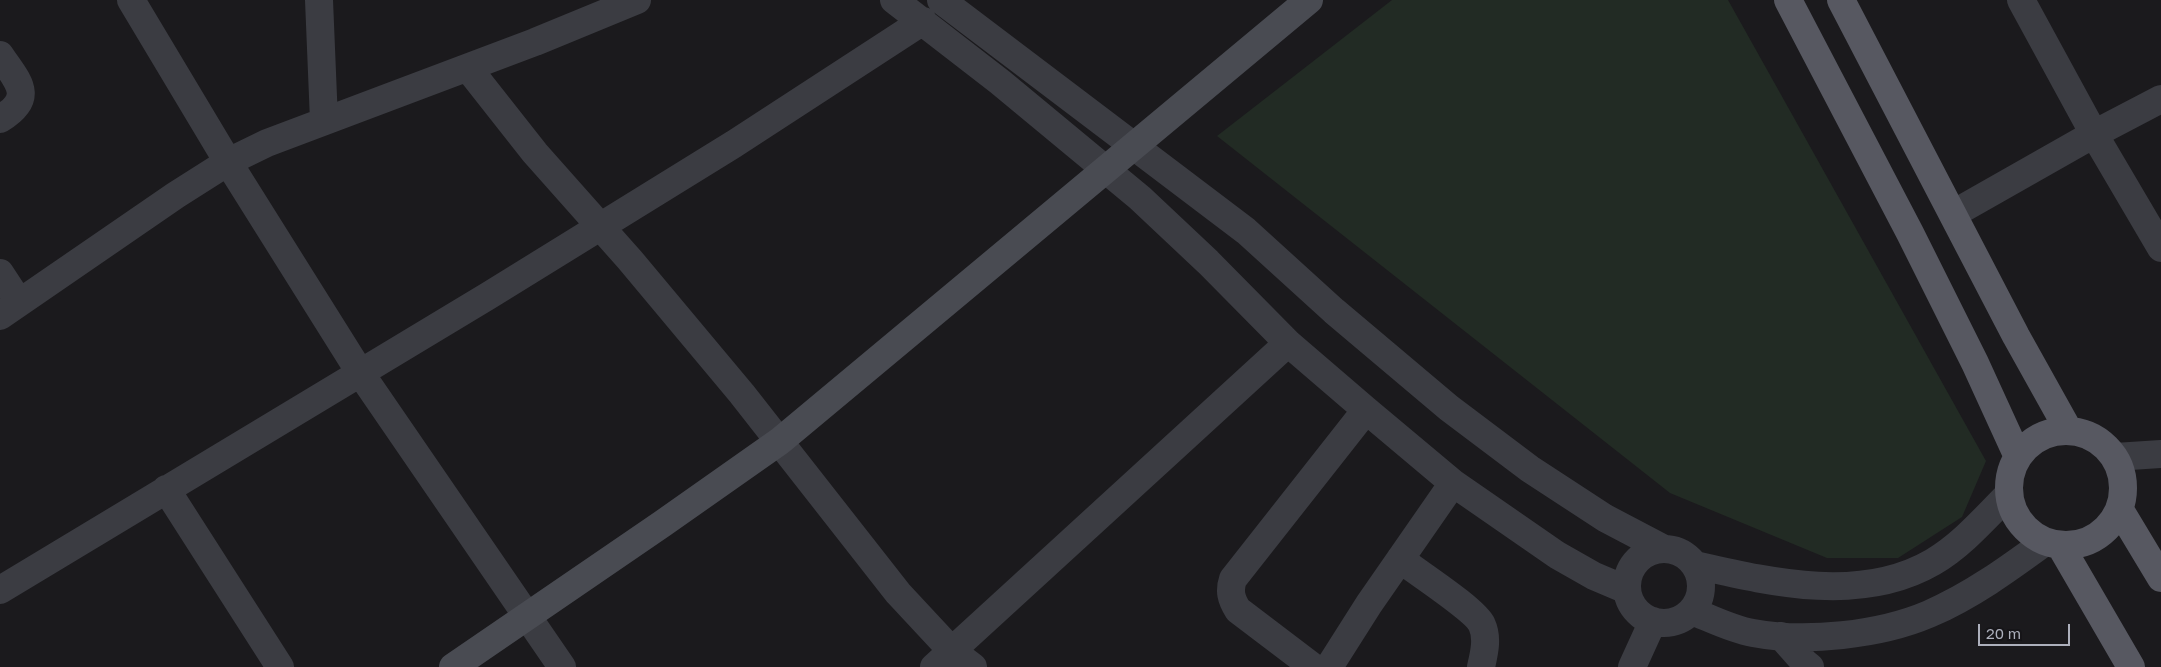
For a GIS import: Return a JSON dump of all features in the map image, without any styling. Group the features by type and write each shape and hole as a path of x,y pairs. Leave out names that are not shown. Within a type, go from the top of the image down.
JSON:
{"main road":[{"path":"453,667 780,441 1033,231 1105,168 1309,0"},
{"path":"1788,0 1910,233 1975,363 2018,457"},
{"path":"1841,0 2016,336 2069,431"},
{"path":"2069,431 2087,434 2103,443 2115,457 2122,474 2124,492 2120,510 2106,530 2085,542 2052,543 2027,530 2015,514 2009,494 2010,474 2018,457 2028,445 2040,437 2054,432 2069,431"},
{"path":"2120,510 2161,578"},
{"path":"2052,543 2131,667"}],"street":[{"path":"131,0 228,162 361,374 562,667"},
{"path":"319,0 324,121"},
{"path":"0,273 10,309 176,195 228,162 267,143 468,68 637,0"},
{"path":"894,0 1140,198 1208,262 1288,343 1453,483 1557,555 1594,576 1627,590"},
{"path":"941,0 1246,231 1334,311 1449,408 1530,469 1605,518 1664,549 1676,551 1686,556 1695,565 1700,576 1702,588 1692,611 1684,618 1674,622 1653,621 1635,610 1627,590 1632,566 1641,557 1652,551 1664,549"},
{"path":"2021,0 2094,134 2161,248"},
{"path":"0,590 361,374 734,144 922,22"},
{"path":"0,55 20,87 21,96 17,106 0,119"},
{"path":"468,68 535,152 742,394 953,662 1288,343"},
{"path":"1953,214 2094,134 2161,99"},
{"path":"1313,667 1238,610 1230,589 1233,579 1366,410"},
{"path":"2115,457 2161,454"},
{"path":"1329,667 1453,483"},
{"path":"166,489 280,667"},
{"path":"1695,565 1753,578 1804,584 1842,586 1876,583 1907,575 1932,562 1959,544 2009,494"},
{"path":"1692,611 1723,624 1752,633 1821,637 1859,633 1927,615 2052,543"},
{"path":"1400,560 1454,598 1482,623 1486,636 1481,667"},
{"path":"1632,667 1653,621"},
{"path":"1781,636 1810,667"}],"shaded area":[{"path":"1392,0 1728,0 1986,461 1962,517 1898,558 1827,558 1670,493 1217,136"}]}
